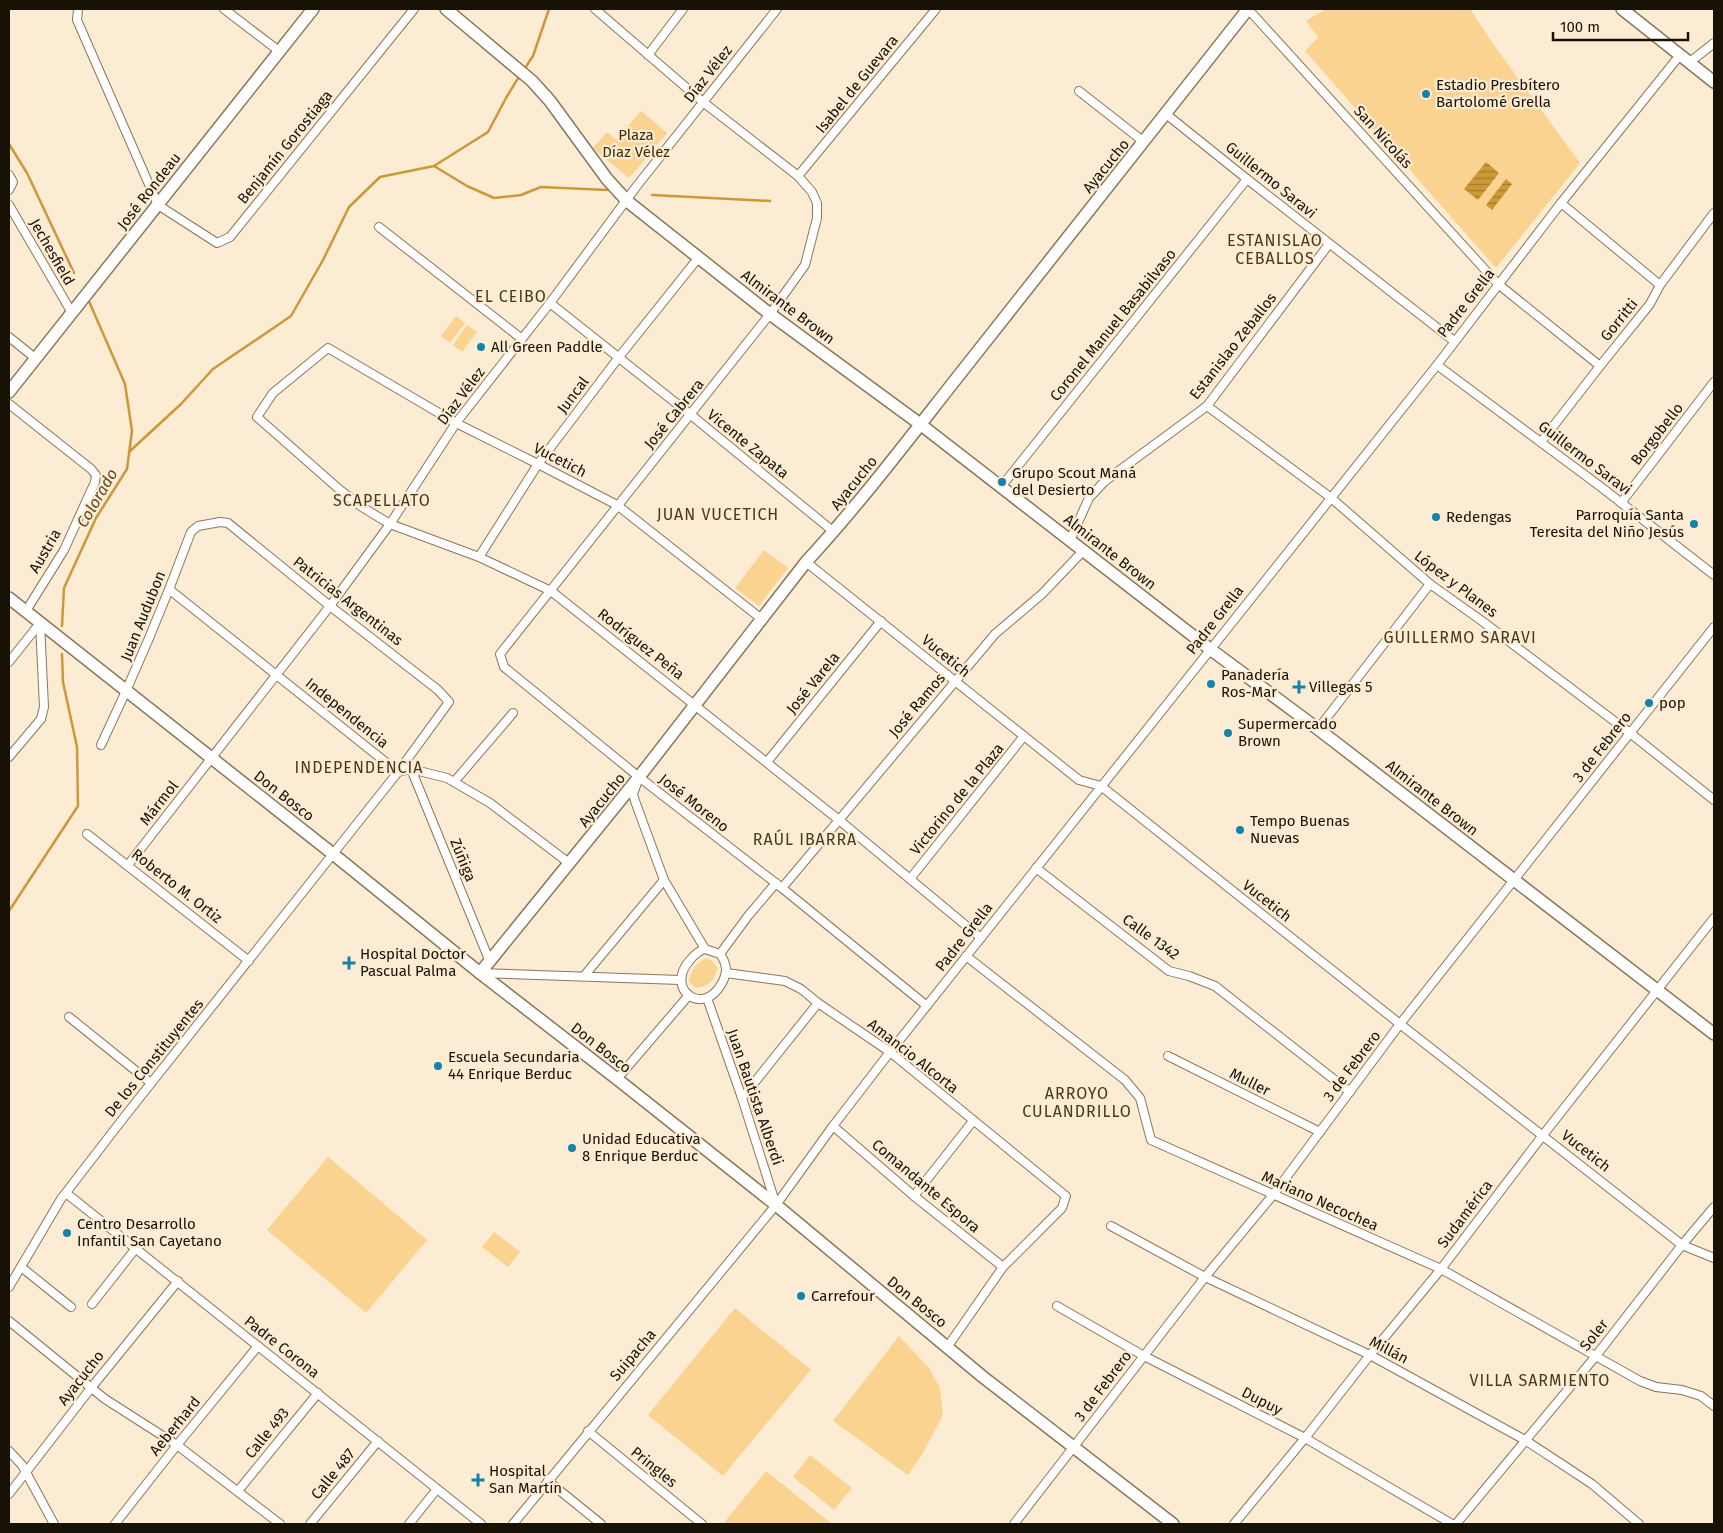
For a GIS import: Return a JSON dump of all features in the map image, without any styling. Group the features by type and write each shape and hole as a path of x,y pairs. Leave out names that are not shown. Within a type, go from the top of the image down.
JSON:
{"main road":[{"name":"José Rondeau","path":"9,392 313,9"},
{"name":"Almirante Brown","path":"446,9 532,81 550,101 607,179 627,201 770,314 920,424 1210,649 1318,729 1714,1034"},
{"name":"Ayacucho","path":"480,973 639,778 806,562 834,532 1248,9"},
{"path":"1622,9 1714,82"},
{"name":"Don Bosco","path":"9,598 480,973 776,1205 983,1376 1075,1446 1172,1524"}],"street":[{"path":"78,9 77,20 158,205"},
{"path":"224,9 279,52"},
{"name":"Benjamín Gorostiaga","path":"158,205 217,243 230,237 414,9"},
{"name":"José Cabrera","path":"500,654 770,314 805,265 817,218 817,203 812,192 798,176 703,102 595,9"},
{"path":"648,55 683,9"},
{"name":"Díaz Vélez","path":"211,758 330,606 390,524 456,423 550,303 636,187 777,9"},
{"name":"Isabel de Guevara","path":"798,176 936,9"},
{"name":"San Nicolás","path":"1248,9 1498,284 1600,366"},
{"name":"Padre Grella","path":"776,1205 890,1052 1437,365 1561,203 1685,59 1714,43"},
{"path":"1079,91 1144,142"},
{"name":"Guillermo Saravi","path":"1166,114 1454,341"},
{"path":"9,175 13,182 9,190"},
{"name":"Coronel Manuel Basabilvaso","path":"1001,487 1247,179"},
{"path":"1561,203 1660,285"},
{"name":"Jechesfield","path":"9,205 72,313"},
{"name":"Gorritti","path":"1541,442 1650,304 1660,285 1714,213"},
{"path":"379,227 522,339"},
{"name":"Estanislao Zeballos","path":"1070,540 1090,498 1104,481 1207,406 1329,244"},
{"name":"Juncal","path":"478,557 538,464 619,357 699,257"},
{"name":"Vicente Zapata","path":"550,303 834,532"},
{"path":"9,337 35,358"},
{"name":"Vucetich","path":"328,348 456,423 617,506 763,620"},
{"name":"Rodríguez Peña","path":"328,348 273,392 257,417 340,490 390,524 478,557 551,591 839,820 980,938"},
{"name":"Guillermo Saravi","path":"1437,365 1714,575"},
{"name":"Borgobello","path":"1621,503 1714,382"},
{"name":"Austria","path":"9,404 96,475 95,482 64,550 26,611"},
{"name":"López y Planes","path":"1207,406 1330,497 1430,584 1630,733 1714,800"},
{"name":"Juan Audubon","path":"101,745 127,691 170,590 192,532 198,526 220,522 228,523"},
{"name":"Patricias Argentinas","path":"228,523 438,690 449,702 398,772"},
{"name":"José Ramos","path":"720,954 752,910 779,886 839,820 995,634 1042,594 1084,550"},
{"name":"Vucetich","path":"806,562 1079,780 1100,786 1682,1245 1714,1258"},
{"path":"1318,729 1430,584"},
{"name":"Independencia","path":"170,590 398,772"},
{"name":"José Varela","path":"767,762 881,621"},
{"path":"9,662 40,623"},
{"path":"9,757 41,718 44,707 40,623"},
{"name":"3 de Febrero","path":"1014,1524 1205,1277 1273,1195 1400,1024 1714,627"},
{"name":"José Moreno","path":"500,654 504,667 639,778 779,886 927,1006"},
{"path":"454,782 513,712"},
{"name":"Victorino de la Plaza","path":"910,879 1024,736"},
{"name":"Mármol","path":"128,865 211,758"},
{"path":"332,854 398,772 411,769 447,778 490,803 570,863"},
{"name":"Zúñiga","path":"411,769 490,962"},
{"path":"639,778 634,794 635,801 664,880 705,949 720,954 726,964 726,973 716,992 698,1000 689,995 683,988 680,980 686,964 696,953 705,949"},
{"name":"Roberto M. Ortiz","path":"87,834 249,961"},
{"name":"De los Constituyentes","path":"9,1287 66,1193 332,854"},
{"name":"Calle 1342","path":"1036,868 1169,971 1189,976 1214,986 1350,1092"},
{"path":"584,976 664,880"},
{"name":"Sudamérica","path":"1234,1524 1441,1270 1543,1135 1714,918"},
{"name":"Mariano Necochea","path":"966,956 1125,1080 1140,1098 1151,1140 1441,1270 1640,1381 1656,1387 1682,1390 1701,1396 1714,1406"},
{"path":"480,973 680,980"},
{"name":"Amancio Alcorta","path":"726,973 786,981 801,989 818,1004 890,1052 1066,1196 1062,1208 1003,1267"},
{"path":"617,1079 689,995"},
{"name":"Juan Bautista Alberdi","path":"706,998 742,1098 776,1205"},
{"path":"742,1098 818,1004"},
{"path":"69,1017 152,1083"},
{"name":"Muller","path":"1168,1056 1320,1132"},
{"path":"914,1196 973,1121"},
{"name":"Comandante Espora","path":"833,1126 914,1196 1003,1267"},
{"name":"Padre Corona","path":"66,1193 318,1392 481,1524"},
{"name":"Suipacha","path":"514,1524 776,1205"},
{"name":"Soler","path":"1456,1524 1595,1356 1714,1207"},
{"name":"Millán","path":"1111,1226 1205,1277 1370,1355 1525,1440 1592,1484 1639,1524"},
{"path":"92,1304 136,1248"},
{"path":"21,1267 71,1307"},
{"path":"948,1346 1003,1267"},
{"name":"Ayacucho","path":"9,1494 91,1388 178,1282"},
{"name":"Dupuy","path":"1057,1306 1144,1356 1305,1438 1452,1524"},
{"path":"9,1321 105,1399 177,1445 280,1524"},
{"name":"Aeberhard","path":"115,1524 258,1346"},
{"name":"Calle 493","path":"238,1491 318,1392"},
{"name":"Pringles","path":"588,1432 702,1524"},
{"name":"Calle 487","path":"310,1524 378,1441"},
{"path":"9,1452 17,1458 27,1472 54,1524"},
{"path":"548,1481 601,1524"},
{"path":"408,1524 437,1489"}],"green space":[{"path":"1325,9 1470,9 1491,41 1580,163 1496,268 1305,51 1318,37 1306,21"},
{"name":"Plaza Díaz Vélez","path":"641,111 667,133 629,178 593,148 607,132 616,140"},
{"path":"456,316 465,323 450,343 441,336"},
{"path":"467,325 477,332 462,352 453,345"},
{"path":"764,550 788,568 759,606 735,588"},
{"path":"707,958 718,968 710,982 705,986 696,988 689,982 691,974 697,964"},
{"path":"328,1157 427,1240 366,1313 267,1230"},
{"path":"494,1232 520,1252 508,1267 482,1247"},
{"path":"735,1308 811,1370 723,1476 648,1415"},
{"path":"899,1336 929,1368 940,1388 943,1415 923,1453 908,1475 833,1421"},
{"path":"810,1455 852,1488 834,1510 793,1477"},
{"path":"766,1471 832,1524 723,1524"}],"shaded area":[{"path":"1486,162 1499,173 1478,200 1464,189"},
{"path":"1506,179 1512,184 1492,210 1486,205"}],"waterway":[{"path":"523,71 533,56 549,9"},
{"path":"129,452 181,404 213,369 291,316 323,260 349,207 380,177 434,166 488,132 520,75"},
{"name":"Colorado","path":"9,144 27,173 74,273"},
{"path":"434,166 467,186 494,198 521,195 541,187 607,190"},
{"path":"652,195 770,201"},
{"name":"Colorado","path":"62,626 64,588 96,518 127,469 132,431 125,384 88,299"},
{"name":"Colorado","path":"9,911 78,806 77,747 63,682 62,654"}],"place":[{"name":"Estadio Presbítero Bartolomé Grella","path":"1426,94"},
{"name":"All Green Paddle","path":"481,347"},
{"name":"Grupo Scout Maná del Desierto","path":"1002,482"},
{"name":"Redengas","path":"1436,517"},
{"name":"Parroquía Santa Teresita del Niño Jesús","path":"1694,524"},
{"name":"Panadería Ros-Mar","path":"1211,684"},
{"name":"Villegas 5","path":"1299,687"},
{"name":"pop","path":"1649,703"},
{"name":"Supermercado Brown","path":"1228,733"},
{"name":"Tempo Buenas Nuevas","path":"1240,830"},
{"name":"Hospital Doctor Pascual Palma","path":"349,963"},
{"name":"Escuela Secundaria 44 Enrique Berduc","path":"438,1066"},
{"name":"Unidad Educativa 8 Enrique Berduc","path":"572,1148"},
{"name":"Centro Desarrollo Infantil San Cayetano","path":"67,1233"},
{"name":"Carrefour","path":"801,1296"},
{"name":"Hospital San Martín","path":"478,1480"}],"district":[{"name":"ESTANISLAO CEBALLOS","path":"1275,249"},
{"name":"EL CEIBO","path":"511,296"},
{"name":"SCAPELLATO","path":"382,500"},
{"name":"JUAN VUCETICH","path":"718,514"},
{"name":"GUILLERMO SARAVI","path":"1460,637"},
{"name":"INDEPENDENCIA","path":"359,767"},
{"name":"RAÚL IBARRA","path":"805,839"},
{"name":"ARROYO CULANDRILLO","path":"1077,1102"},
{"name":"VILLA SARMIENTO","path":"1540,1380"}]}
